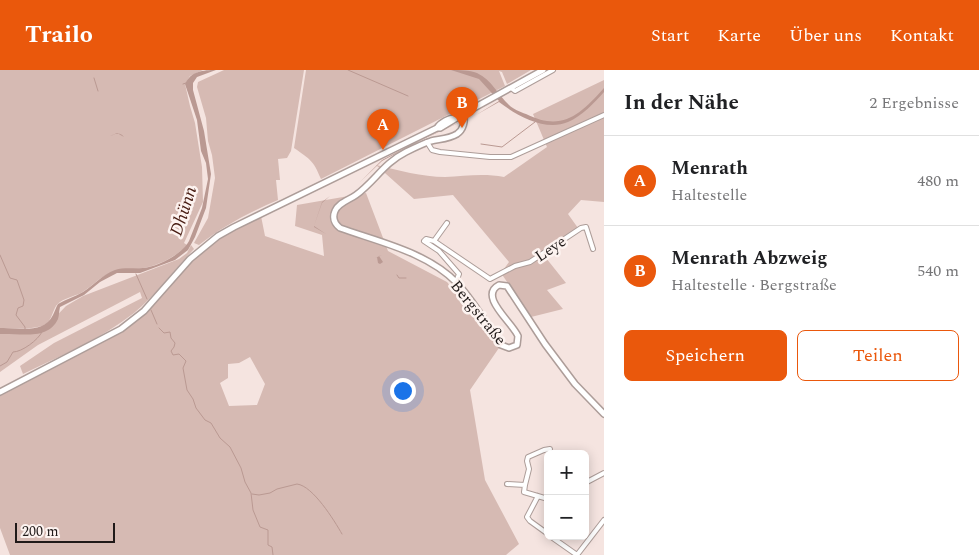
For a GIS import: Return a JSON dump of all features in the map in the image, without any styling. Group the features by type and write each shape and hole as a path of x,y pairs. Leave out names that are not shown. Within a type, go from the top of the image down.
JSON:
{"street":[{"path":"0,392 121,328 150,304 190,259 205,246 234,227 437,128 450,119 454,120 543,70"},
{"path":"511,88 515,91 553,70"},
{"path":"461,130 463,114"},
{"path":"427,142 432,150 440,152 490,157 511,156 604,115"},
{"path":"454,120 461,130"},
{"name":"Bergstraße","path":"461,130 452,137 427,142 387,163 361,191 338,207 334,214 334,219 340,228 418,256 438,268 456,282 502,345 509,348 517,345 518,336 494,302 491,293 500,284 507,286 531,324 575,384 604,414"},
{"path":"448,223 434,241 426,239 424,241 439,251 454,267 459,274 456,282"},
{"name":"Leye","path":"434,241 490,279 515,266 530,262 581,228 586,228 593,249"},
{"path":"544,498 524,492 529,469 527,462 528,457 550,449"},
{"path":"589,481 604,473"},
{"path":"507,484 525,485"},
{"path":"538,496 527,517 530,522 544,532"},
{"path":"556,540 577,555 604,520"}],"shaded area":[{"path":"0,70 203,70 190,76 185,84 195,123 202,167 203,202 184,243 187,245 173,257 161,263 143,268 120,270 100,278 81,293 60,302 46,324 31,328 0,328"},
{"path":"216,70 197,77 193,83 211,174 206,208 188,250 175,260 140,273 117,273 100,282 84,295 60,307 58,319 47,330 32,334 0,334 0,328 37,328 49,321 58,304 83,292 106,275 118,269 143,268 156,265 181,251 189,241 202,208 208,179 206,163 201,151 197,120 185,84 194,74 202,71"},
{"path":"224,70 304,70 291,151 287,158 278,159 280,180 276,180 278,200 237,220 199,245 194,243 208,218 215,178 206,118 197,87 198,82"},
{"path":"306,70 531,70 507,84 502,72 499,71 505,86 321,179 311,161 294,148"},
{"path":"451,70 477,73 487,80 512,108 539,119 550,121 570,118 587,106 604,88 604,92 583,113 559,125 531,121 499,102 476,115 499,101 479,79"},
{"path":"604,80 604,202 581,200 568,214 578,228 542,253 566,283 547,290 563,309 531,317 501,273 509,262 453,195 414,199 376,165 436,177 482,175 504,177 547,147 533,114"},
{"path":"476,115 419,141 382,161 360,182 382,160 420,140"},
{"path":"366,193 388,251 447,282 501,345 470,390 485,480 519,544 506,555 10,555 0,528 0,396 124,329 154,305 190,263 206,248 232,231 261,216 265,236 324,256 322,235 295,226 297,205","holes":["250,357 265,384 257,405 229,406 220,383 228,378 228,364 239,363"]},
{"path":"191,245 194,249 142,306 108,331 23,374 20,366 54,343 142,298 140,292 38,345 0,372 0,334 41,332 66,306 83,296 179,259 187,253"},
{"path":"379,256 383,262 378,263 377,257"}],"waterway":[{"path":"348,70 408,96"},
{"path":"94,78 98,91"},
{"path":"481,144 502,147 535,122"},
{"path":"0,255 10,278 17,280 24,300 23,306 18,308 16,315 25,327 25,331"},
{"path":"136,274 147,299"},
{"path":"397,275 399,278 406,278"},
{"path":"151,310 157,324"},
{"path":"159,328 164,333 170,332 171,338 175,343 171,351 173,355 179,354 186,361 183,368 187,390 196,408 205,420 211,423 220,438 230,447 241,468 251,493 253,510 260,527 268,530 268,545 272,547 273,555"},
{"path":"0,366 7,362 13,352 29,345 42,332"},
{"path":"252,494 270,493 277,489 297,484 303,486 322,504 342,534"}],"place":[{"name":"Menrath Abzweig","path":"462,128"},
{"name":"Menrath","path":"383,150"}],"water label":[{"name":"Dhünn","path":"183,211"}]}
